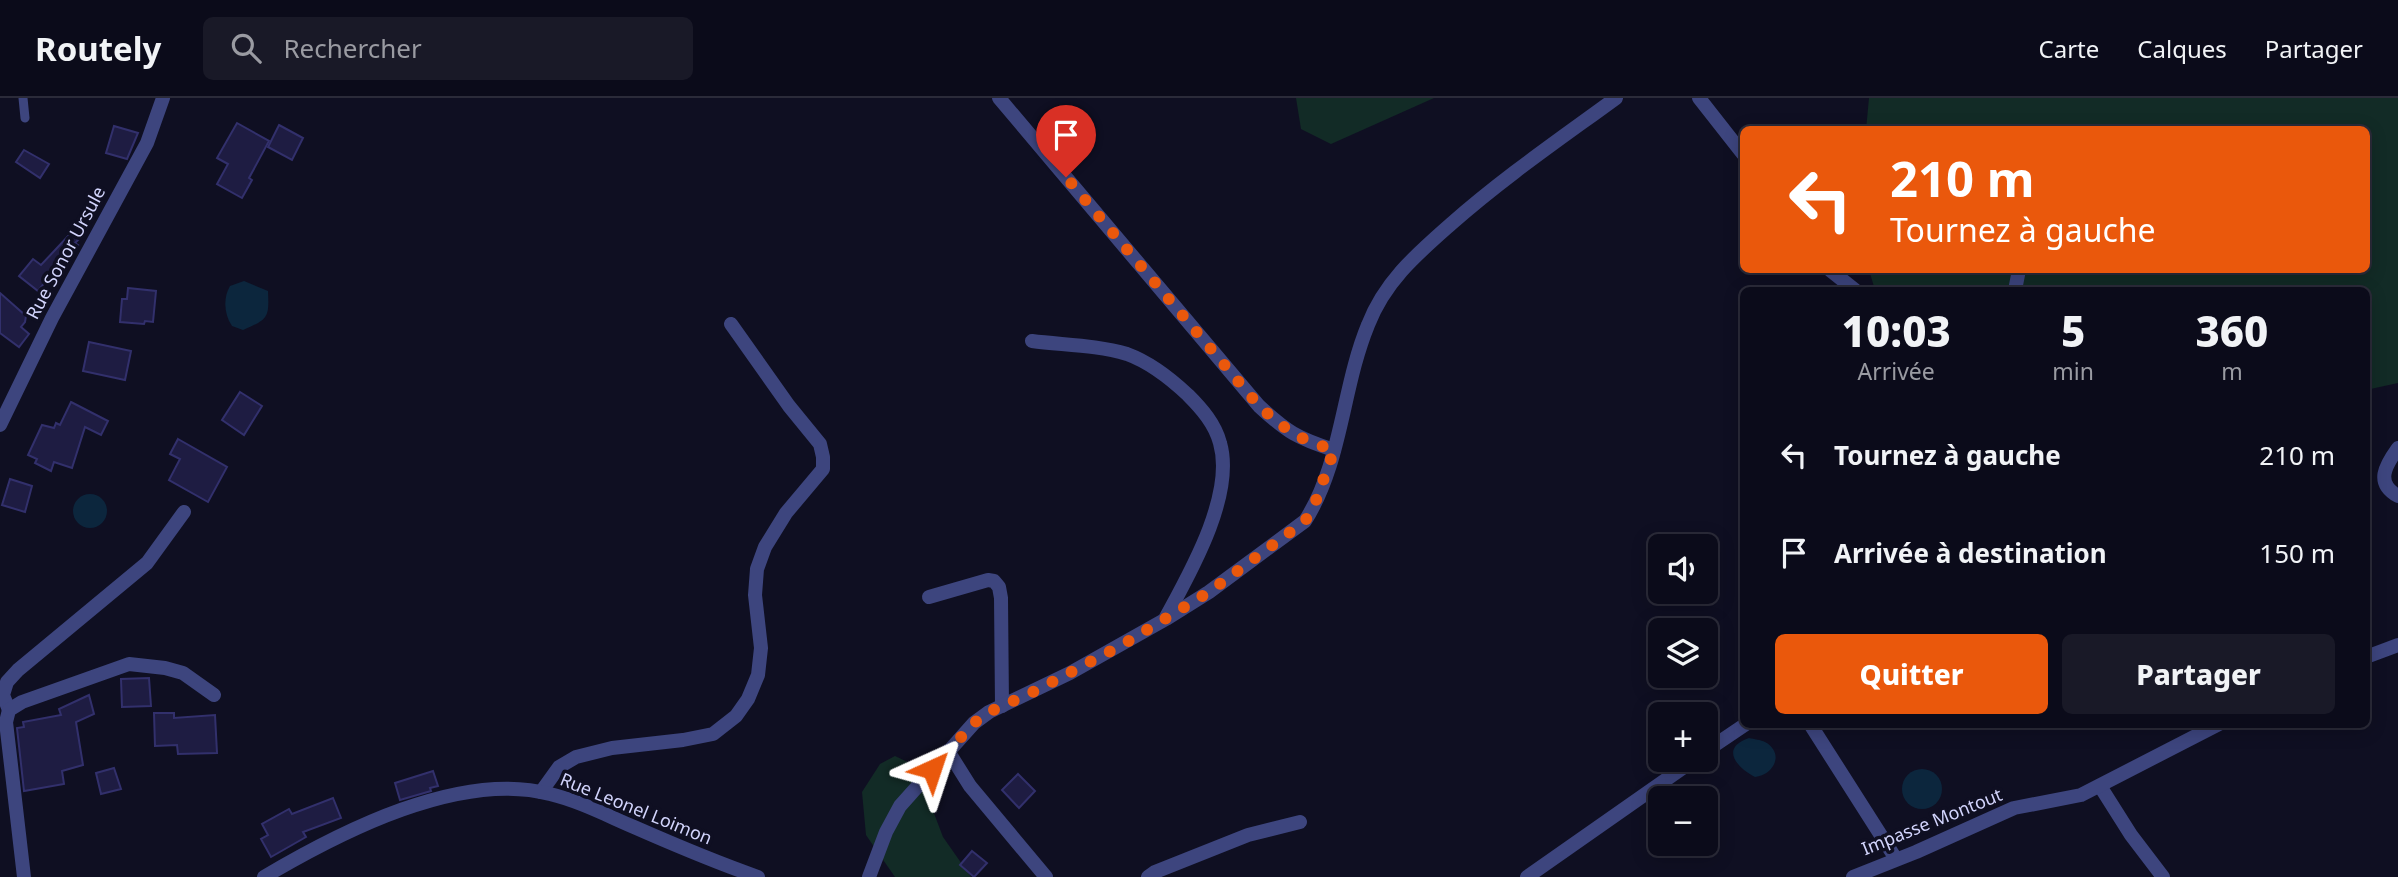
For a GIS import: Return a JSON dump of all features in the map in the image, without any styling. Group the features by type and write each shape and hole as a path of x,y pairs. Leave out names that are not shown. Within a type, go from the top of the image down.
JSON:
{"street":[{"name":"Rue Sonor Ursule","path":"0,425 52,318 147,143 163,98"},
{"path":"999,98 1259,406 1285,429 1302,439 1334,450"},
{"path":"869,877 886,832 900,806 974,723 989,712 1070,674 1166,619 1209,592 1305,521 1314,506 1334,450 1367,325 1390,283 1408,262 1485,194 1616,98"},
{"path":"1699,98 1740,150"},
{"path":"1834,273 1851,287"},
{"path":"541,792 559,767 576,757 612,748 713,734 736,716 748,699 758,675 761,648 755,595 757,569 765,547 786,513 823,469 823,457 820,444 789,407 731,324"},
{"path":"1032,341 1124,354 1141,360 1176,383 1210,419 1220,444 1222,481 1202,551 1166,619"},
{"path":"2398,449 2386,466 2384,480 2388,490 2398,496"},
{"path":"24,877 6,722 9,710 3,695 7,682 147,563 184,512"},
{"path":"929,597 988,580 994,581 999,587 1002,706"},
{"path":"2370,656 2398,645"},
{"path":"9,710 22,702 129,664 183,673 214,695"},
{"path":"1718,743 1740,728"},
{"path":"1813,728 1896,859"},
{"name":"Impasse Montout","path":"1853,877 2014,808 2081,795 2211,728"},
{"path":"948,751 970,786 1046,877"},
{"path":"1527,877 1677,772"},
{"path":"2100,786 2131,835 2163,877"},
{"name":"Rue Leonel Loimon","path":"264,877 342,834 438,798 506,787 541,792 580,803 716,863 758,877"},
{"path":"1148,877 1248,835 1300,822"}],"lane":[{"path":"23,98 25,118"}],"green space":[{"path":"1296,98 1434,98 1331,144 1301,129"},
{"path":"1869,98 2398,98 2398,383 2370,389 2370,287 1874,287 1870,273 2370,273 2370,126 1866,126"},
{"path":"895,756 916,766 943,837 971,877 895,877 866,835 862,792 880,764"}],"water":[{"path":"244,281 268,291 268,307 263,320 243,330 232,326 227,316 225,301 230,286"},
{"path":"90,494 102,499 107,511 102,523 90,528 78,523 73,511 78,499"},
{"path":"1749,738 1765,742 1775,752 1776,757 1772,768 1755,777 1737,763 1733,752 1740,742"},
{"path":"1922,769 1936,775 1942,789 1936,803 1922,809 1908,803 1902,789 1908,775"}],"building":[{"path":"237,123 269,141 249,178 252,180 242,198 217,184 228,164 217,158"},
{"path":"279,125 303,138 292,160 268,147"},
{"path":"114,126 138,133 127,159 106,153"},
{"path":"24,150 49,164 40,178 16,162"},
{"path":"71,233 78,240 75,243 78,245 66,255 38,291 19,276 33,259 41,265"},
{"path":"128,288 156,291 153,322 120,322 122,299 127,299"},
{"path":"0,293 26,316 21,327 29,334 19,347 0,333"},
{"path":"89,342 131,351 125,380 83,371"},
{"path":"240,392 262,406 244,435 222,420"},
{"path":"71,402 108,421 101,435 85,427 72,468 54,462 51,471 35,463 37,459 28,455 42,425 54,428 56,423 60,425"},
{"path":"178,439 227,467 208,502 169,480 180,459 170,454"},
{"path":"10,479 32,486 25,512 2,505"},
{"path":"149,678 151,706 122,707 121,679"},
{"path":"89,695 94,714 76,722 83,765 62,771 64,784 24,791 17,728 24,727 23,722 61,715 59,709"},
{"path":"154,713 174,713 174,718 215,715 217,753 178,754 177,745 155,746"},
{"path":"114,768 121,789 101,794 96,773"},
{"path":"433,771 438,786 430,788 431,791 400,800 395,783"},
{"path":"1018,774 1035,791 1019,808 1002,790"},
{"path":"333,798 341,818 303,832 306,837 271,857 261,839 268,835 262,824 289,809 292,814"},
{"path":"972,851 987,863 974,877 960,865"}],"route":[{"path":"932,769 974,723 989,712 1070,674 1122,645 1209,592 1305,521 1314,506 1334,450 1302,439 1285,429 1259,406 1066,177"}]}
